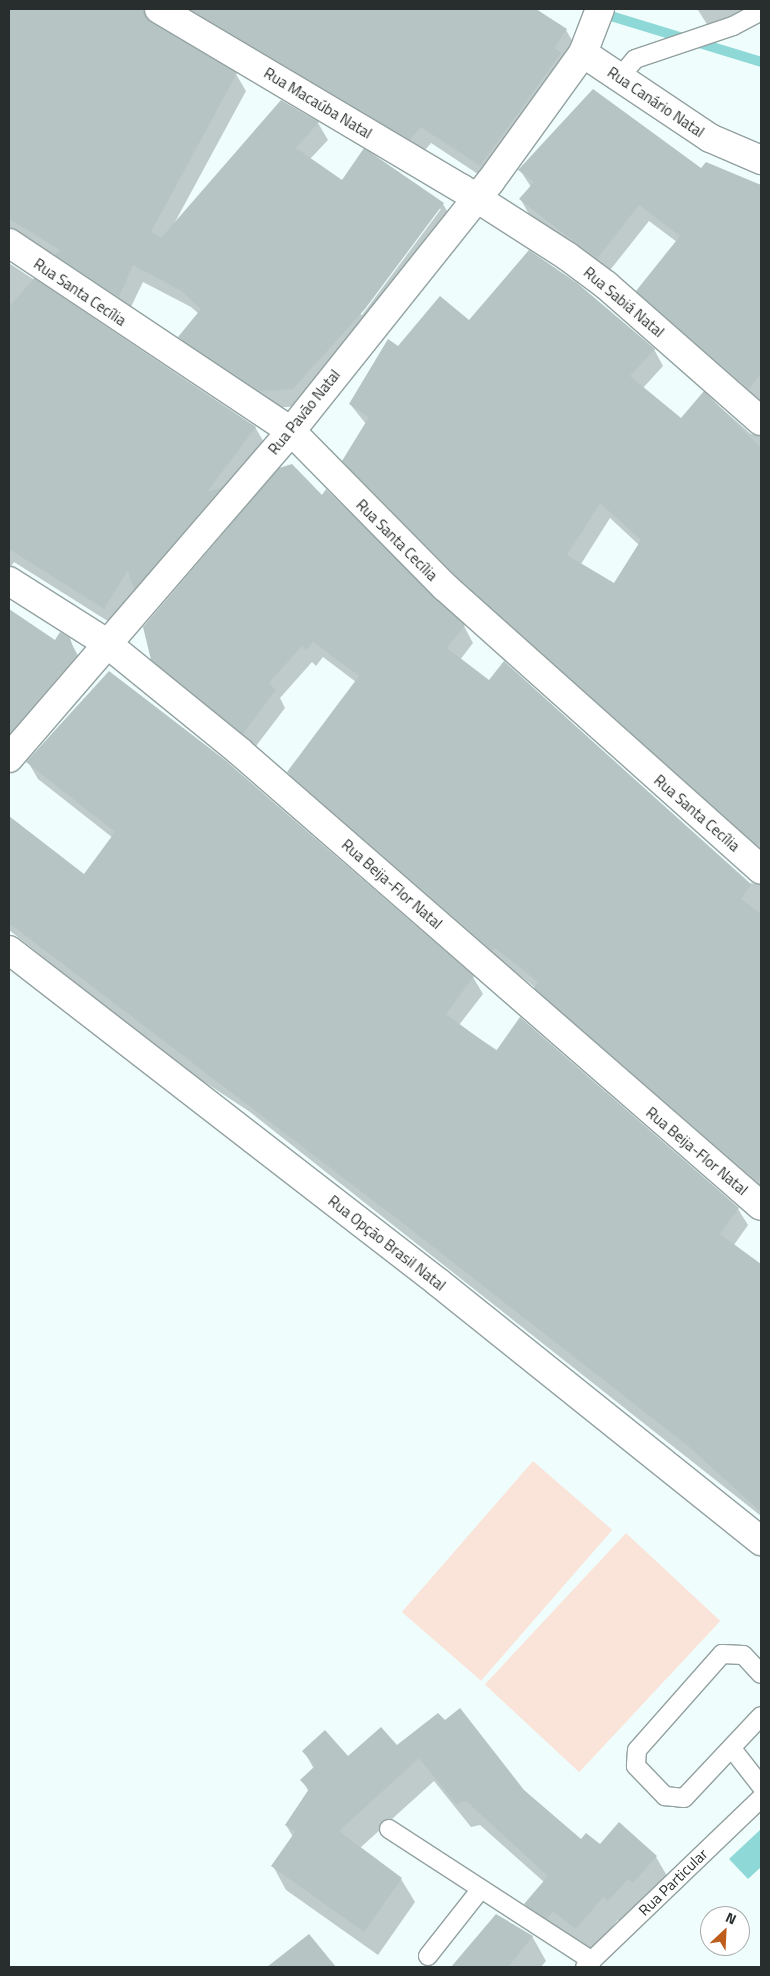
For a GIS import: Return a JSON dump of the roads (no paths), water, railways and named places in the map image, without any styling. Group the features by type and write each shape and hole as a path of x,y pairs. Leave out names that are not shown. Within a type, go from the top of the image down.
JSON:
{"street":[{"name":"Rua Macaúba Natal","path":"159,9 476,198"},
{"path":"583,53 598,15"},
{"name":"Rua Pavão Natal","path":"9,758 105,642 291,431 564,85 583,53"},
{"name":"Rua Canário Natal","path":"583,53 710,138 761,160"},
{"name":"Rua Sabiá Natal","path":"476,198 606,285 761,421"},
{"name":"Rua Santa Cecília","path":"9,243 291,431 445,587 761,870"},
{"name":"Rua Beija-Flor Natal","path":"9,581 105,642 239,751 761,1206"},
{"name":"Rua Opção Brasil Natal","path":"13,963 438,1283 761,1541"}],"lane":[{"path":"620,78 635,59 657,49 709,34 761,11"},
{"path":"761,1674 743,1655 722,1654 637,1750 635,1762 639,1772 665,1796 680,1800 733,1750 761,1716"},
{"path":"733,1750 761,1786"},
{"name":"Rua Particular","path":"588,1964 761,1798"},
{"path":"389,1829 481,1889 588,1964"},
{"path":"428,1956 481,1889"}],"water":[{"path":"761,1829 761,1867 748,1879 729,1859"}],"waterway":[{"path":"601,13 761,62"}]}
